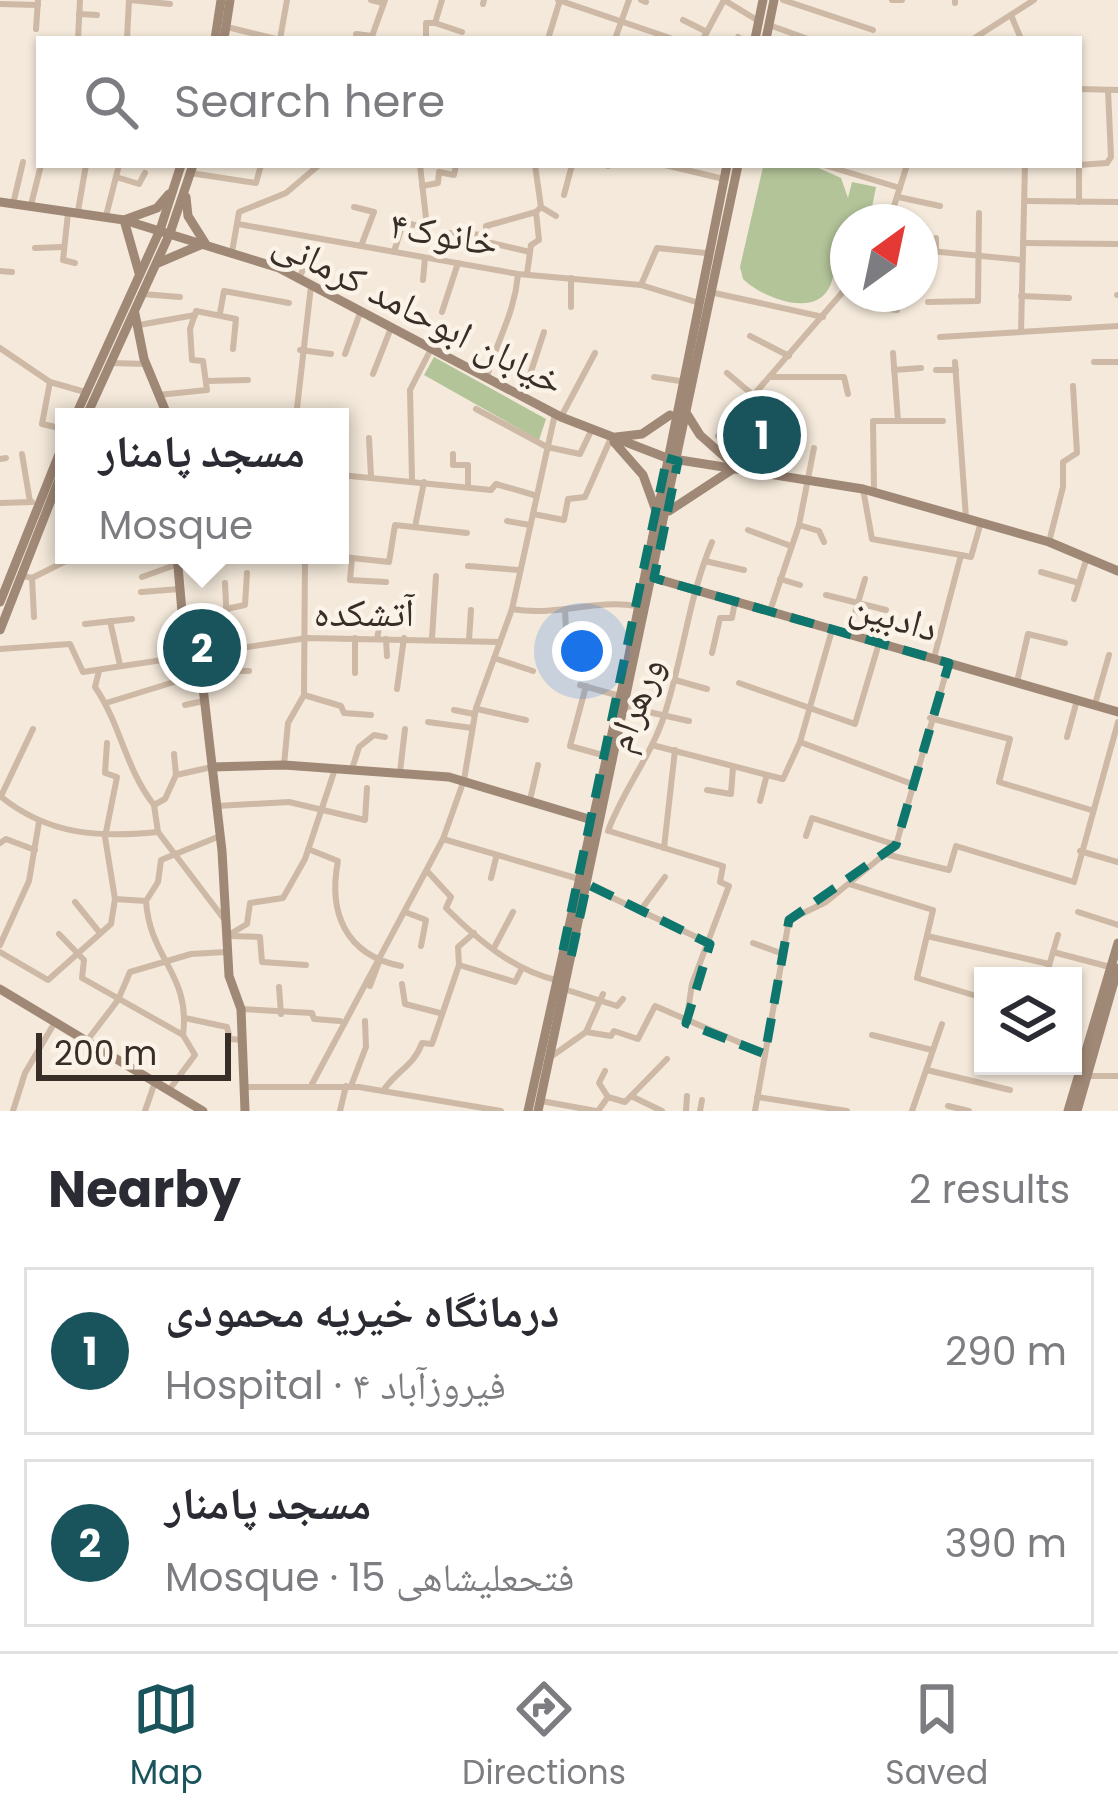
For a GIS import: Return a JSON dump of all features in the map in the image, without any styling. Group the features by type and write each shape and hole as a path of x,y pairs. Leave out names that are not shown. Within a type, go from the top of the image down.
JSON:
{"main road":[{"path":"222,35 226,0"},
{"path":"763,0 766,36"},
{"path":"757,36 778,0"},
{"path":"91,408 153,267 188,168"},
{"path":"600,826 606,756 637,606 663,513 736,467 700,435 680,409 680,381 726,168"},
{"path":"528,1111 600,826 654,578 680,409 737,168"},
{"path":"140,278 136,248 124,220 157,208 181,185"},
{"path":"153,267 206,243 188,216 181,185"},
{"name":"خیابان ابوحامد کرمانی","path":"0,202 124,220 300,276 558,415 672,459 809,476 868,490 1048,542 1118,572"},
{"path":"79,408 165,232"},
{"path":"134,308 146,364 164,408"},
{"path":"122,337 137,331"},
{"path":"610,438 655,429 680,409"},
{"path":"610,438 643,475 663,513"},
{"path":"0,602 55,463"},
{"path":"0,630 38,504 55,491"},
{"path":"178,564 188,654 199,672 217,806 227,952 241,1009 245,1111"},
{"name":"دادبین","path":"654,578 1094,705 1118,717"},
{"path":"212,767 284,765 464,780 600,826"},
{"path":"1072,1111 1118,943"},
{"path":"1072,1111 1114,995 1114,967"},
{"path":"539,1106 560,984"},
{"path":"0,989 203,1111"}],"street":[{"path":"78,36 80,0"},
{"path":"127,36 130,0 170,4"},
{"path":"279,36 286,0"},
{"path":"371,0 384,2 373,36"},
{"path":"435,23 442,0"},
{"path":"550,36 559,0 664,36"},
{"path":"615,36 629,0"},
{"path":"683,20 705,36 724,0 764,23 800,36"},
{"path":"778,0 803,3 874,30"},
{"path":"892,0 902,0"},
{"path":"979,36 1034,0"},
{"path":"2,20 0,6 38,3 36,29"},
{"path":"79,14 97,15"},
{"path":"1011,15 1020,36"},
{"path":"426,36 426,23 462,32"},
{"path":"356,34 364,36"},
{"path":"1082,89 1118,90"},
{"path":"1082,165 1107,163 1114,140 1108,90"},
{"path":"13,203 23,163"},
{"path":"31,205 40,168"},
{"path":"75,263 63,260 63,247 85,168"},
{"path":"106,217 117,168"},
{"path":"188,168 256,183 260,168"},
{"path":"232,252 239,212 286,193 315,168"},
{"path":"394,252 403,223 427,227 420,168"},
{"path":"527,274 530,252 539,240 535,168"},
{"path":"564,195 571,168"},
{"path":"678,168 724,179"},
{"path":"833,168 940,206"},
{"path":"896,204 907,168"},
{"path":"1021,332 1025,168"},
{"path":"1078,202 1079,168"},
{"path":"422,186 438,183 440,172 455,170"},
{"path":"116,176 140,184 145,173"},
{"path":"1024,201 1118,202"},
{"path":"354,207 374,212 361,246"},
{"path":"530,252 508,251 487,242 485,226 538,210 556,215"},
{"path":"938,302 976,304 979,213"},
{"name":"خانوک۴","path":"238,224 518,274 641,285 696,302"},
{"path":"440,260 447,233 487,235"},
{"path":"1023,243 1118,244"},
{"path":"35,248 63,247"},
{"path":"641,285 656,248 706,253"},
{"path":"938,252 1022,260"},
{"path":"423,280 425,257"},
{"path":"300,276 308,259"},
{"path":"442,313 458,263"},
{"path":"0,271 12,272"},
{"path":"487,377 497,341 512,319 518,274"},
{"path":"571,278 571,307"},
{"path":"297,408 300,350 312,283"},
{"path":"220,313 224,292 289,303"},
{"path":"710,292 824,317"},
{"path":"140,293 180,297"},
{"path":"1022,296 1069,298"},
{"path":"345,354 363,308"},
{"path":"718,436 830,309"},
{"path":"137,331 220,313 236,319 233,349"},
{"path":"158,394 207,390 203,362 192,360 194,315"},
{"path":"373,374 393,324"},
{"path":"940,337 1118,326"},
{"path":"523,396 544,332"},
{"path":"750,336 789,356"},
{"path":"412,480 410,389 433,346"},
{"path":"0,349 50,382 86,392"},
{"path":"300,350 332,354"},
{"path":"312,1084 442,839 464,780 475,711 512,609 547,447 558,415 595,353"},
{"path":"893,353 898,421"},
{"path":"1094,362 1118,362"},
{"path":"110,363 146,364"},
{"path":"936,370 956,366 966,518"},
{"path":"894,370 921,368"},
{"path":"727,373 754,395"},
{"path":"654,376 680,381"},
{"path":"770,377 844,377 848,394"},
{"path":"206,381 248,380"},
{"path":"42,420 50,382"},
{"path":"1048,542 1063,488 1063,462 1077,453 1073,386"},
{"path":"192,408 198,393"},
{"path":"476,410 547,447 582,454 592,429"},
{"path":"31,415 55,425"},
{"path":"943,421 872,424 868,490 872,539 971,557 981,522"},
{"path":"369,438 370,477"},
{"path":"532,514 564,520 568,500 585,496 610,438"},
{"path":"770,611 799,524 814,448"},
{"path":"0,502 38,504 22,454"},
{"path":"453,454 453,465 468,465 468,488"},
{"path":"349,476 491,490 496,484 535,495"},
{"path":"415,527 424,482"},
{"path":"507,521 530,525"},
{"path":"799,524 819,531 824,542"},
{"path":"349,558 389,562 395,525 467,533"},
{"path":"748,530 791,546"},
{"name":"ورهرام","path":"600,826 664,719 692,589 712,542"},
{"path":"934,658 961,555"},
{"path":"1074,599 1087,556"},
{"path":"352,558 350,580 386,582"},
{"path":"705,561 744,570"},
{"path":"20,575 32,578 59,564"},
{"path":"142,577 167,564"},
{"path":"202,564 204,573"},
{"path":"284,765 287,723 304,695 305,564"},
{"path":"468,566 519,570"},
{"path":"1041,572 1078,584"},
{"path":"226,609 245,605 247,574"},
{"path":"432,639 436,576"},
{"path":"32,578 34,616"},
{"path":"780,579 800,585"},
{"path":"849,634 865,579"},
{"path":"225,583 228,647"},
{"path":"141,592 180,589"},
{"path":"826,595 886,610"},
{"path":"712,652 720,618 732,618 735,601"},
{"path":"512,609 540,614 597,602 637,606"},
{"path":"565,609 567,653"},
{"path":"469,640 471,610"},
{"path":"85,624 133,619"},
{"path":"110,621 120,666"},
{"path":"387,656 380,623 398,624"},
{"path":"652,745 706,756 766,778 789,775 832,629"},
{"path":"1017,682 1028,634 1065,643"},
{"name":"آتشکده","path":"99,671 307,638 500,642"},
{"path":"355,673 356,638"},
{"path":"397,689 404,638"},
{"path":"740,683 855,724 879,643"},
{"path":"0,649 70,644 83,672 99,671 95,687 122,730 132,774 154,805 158,832 224,920"},
{"path":"1094,705 1109,655"},
{"path":"494,658 532,671"},
{"path":"755,1111 789,920 849,884 896,845 949,663"},
{"path":"106,703 199,672 249,671"},
{"path":"675,680 707,689"},
{"path":"606,756 570,746 583,686 620,696"},
{"path":"304,695 341,706 344,713 371,715"},
{"path":"1067,737 1077,700"},
{"path":"185,705 204,701"},
{"path":"626,707 689,721"},
{"path":"454,710 526,720"},
{"path":"885,854 949,870 956,846 1074,882 1114,746 1118,717"},
{"path":"930,718 1010,739 999,782 1092,810"},
{"path":"428,722 472,728"},
{"path":"33,729 0,796 39,822 105,837 158,832"},
{"path":"400,772 405,729"},
{"path":"352,769 359,747 374,735 386,737"},
{"path":"800,742 852,766 912,784"},
{"path":"39,822 29,880 0,949 44,981 113,922 115,899 105,837 117,777 105,773 107,743"},
{"path":"664,848 675,749"},
{"path":"154,805 165,799 176,775 174,754"},
{"path":"530,800 538,765"},
{"path":"176,775 212,767"},
{"path":"707,790 731,794 733,767"},
{"path":"227,936 247,924 250,903 283,898 323,812 335,768"},
{"path":"760,801 766,778"},
{"path":"217,806 289,802 365,820 367,788"},
{"path":"806,836 812,818 896,845"},
{"path":"600,826 723,866 721,882 729,886 724,909 705,941 686,1023"},
{"path":"183,1035 183,988 163,962 146,901 158,882 160,860 220,836"},
{"path":"0,843 6,839 34,850"},
{"path":"442,839 583,883 705,941"},
{"path":"308,849 338,861 331,897 341,922 376,961 400,966"},
{"path":"1080,851 1118,862"},
{"path":"490,878 496,858"},
{"path":"428,872 451,897 446,908 521,970 616,1006 623,999"},
{"path":"643,908 665,877"},
{"path":"849,884 933,910 917,978 974,995"},
{"path":"115,899 146,901"},
{"path":"75,902 100,933"},
{"path":"405,912 425,920 421,946"},
{"path":"494,948 513,912"},
{"path":"1078,912 1118,925"},
{"path":"383,1091 398,1070 411,1064 422,1042 432,1044 459,965 458,947 474,933"},
{"path":"58,934 84,960 82,978 183,1035 195,1055 194,1064 169,1090"},
{"path":"1048,967 1058,934"},
{"path":"227,936 260,937 262,962 306,965"},
{"path":"927,936 1049,964"},
{"path":"753,943 783,954"},
{"path":"86,1042 118,1000 130,972 227,952"},
{"path":"1053,952 1114,967"},
{"path":"370,986 376,961"},
{"path":"459,965 514,982 521,970"},
{"path":"402,984 406,1004 440,1013"},
{"path":"280,987 281,1014"},
{"path":"549,1058 586,1032 601,998"},
{"path":"586,1032 638,1039 655,1006 765,1054"},
{"path":"241,1009 312,1013 314,1019 341,1022"},
{"path":"185,1018 227,1027 230,1039 243,1040"},
{"path":"13,1111 25,1073 55,1022"},
{"path":"340,1111 366,1047 365,1022"},
{"path":"912,1111 918,1080 927,1070 942,1024"},
{"path":"872,1035 934,1051"},
{"path":"604,1071 599,1083 608,1097 625,1102 667,1059"},
{"path":"927,1070 1010,1090"},
{"path":"1086,1076 1118,1076"},
{"path":"146,1111 155,1082"},
{"path":"247,1087 348,1086 501,1111"},
{"path":"631,1096 662,1111"},
{"path":"686,1111 687,1096"},
{"path":"539,1106 597,1111 608,1097"},
{"path":"757,1097 803,1108 847,1111"},
{"path":"700,1111 702,1100"},
{"path":"948,1106 965,1110"}],"highlighted area":[{"path":"667,458 678,461 654,578 949,663 896,845 789,920 765,1054 686,1023 710,944 587,884 571,957 562,955"}],"green space":[{"path":"763,168 819,168 841,178 848,198 852,182 876,187 873,204 830,204 830,285 821,297 786,302 743,279 740,267"},
{"path":"434,357 546,419 539,440 424,375"}],"place":[{"name":"درمانگاه خیریه محمودی","path":"762,435"},
{"name":"مسجد پامنار","path":"202,648"}]}
